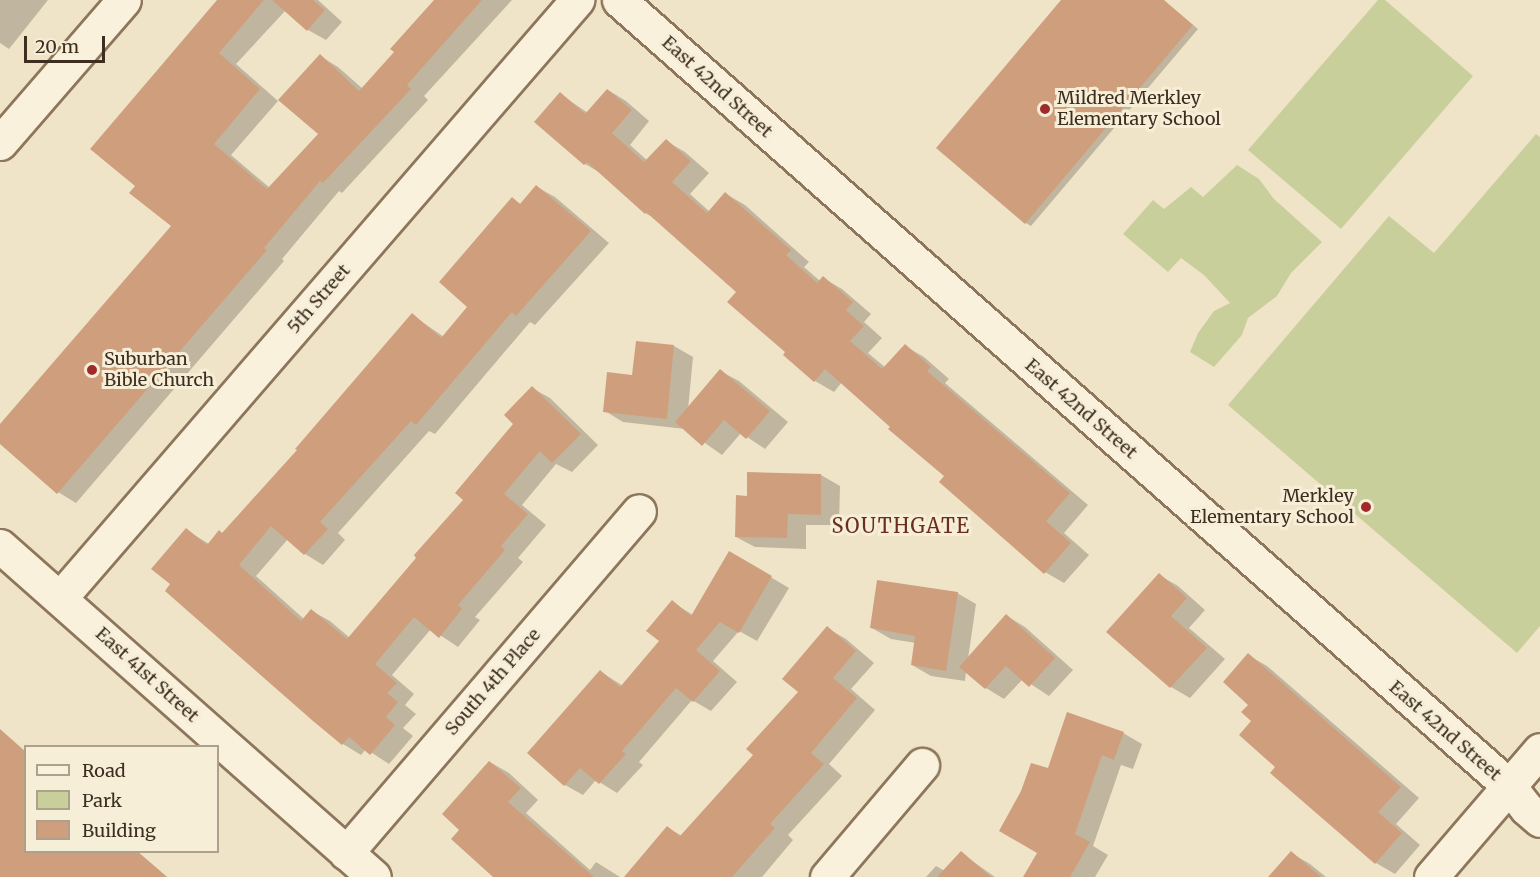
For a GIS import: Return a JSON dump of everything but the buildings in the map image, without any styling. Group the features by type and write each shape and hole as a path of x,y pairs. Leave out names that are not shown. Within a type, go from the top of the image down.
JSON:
{"street":[{"path":"0,143 123,0"},
{"name":"5th Street","path":"60,598 577,0"},
{"name":"East 42nd Street","path":"619,0 1509,786 1526,808 1540,820"},
{"name":"South 4th Place","path":"346,853 639,511"},
{"name":"East 41st Street","path":"0,546 374,877"},
{"path":"1431,877 1540,750"},
{"path":"827,877 922,765"}],"green space":[{"path":"1378,0 1385,0 1473,76 1341,229 1248,150"},
{"path":"1536,134 1540,137 1540,626 1517,653 1228,405 1389,216 1434,253"},
{"path":"1237,165 1259,179 1274,199 1322,242 1291,273 1277,296 1248,318 1242,335 1214,367 1190,352 1198,333 1214,311 1230,303 1204,275 1181,258 1168,272 1123,234 1153,200 1164,209 1191,187 1203,197"}],"place":[{"name":"Mildred Merkley Elementary School","path":"1045,109"},
{"name":"Suburban Bible Church","path":"92,370"},
{"name":"Merkley Elementary School","path":"1366,507"}],"district":[{"name":"SOUTHGATE","path":"901,525"}]}
